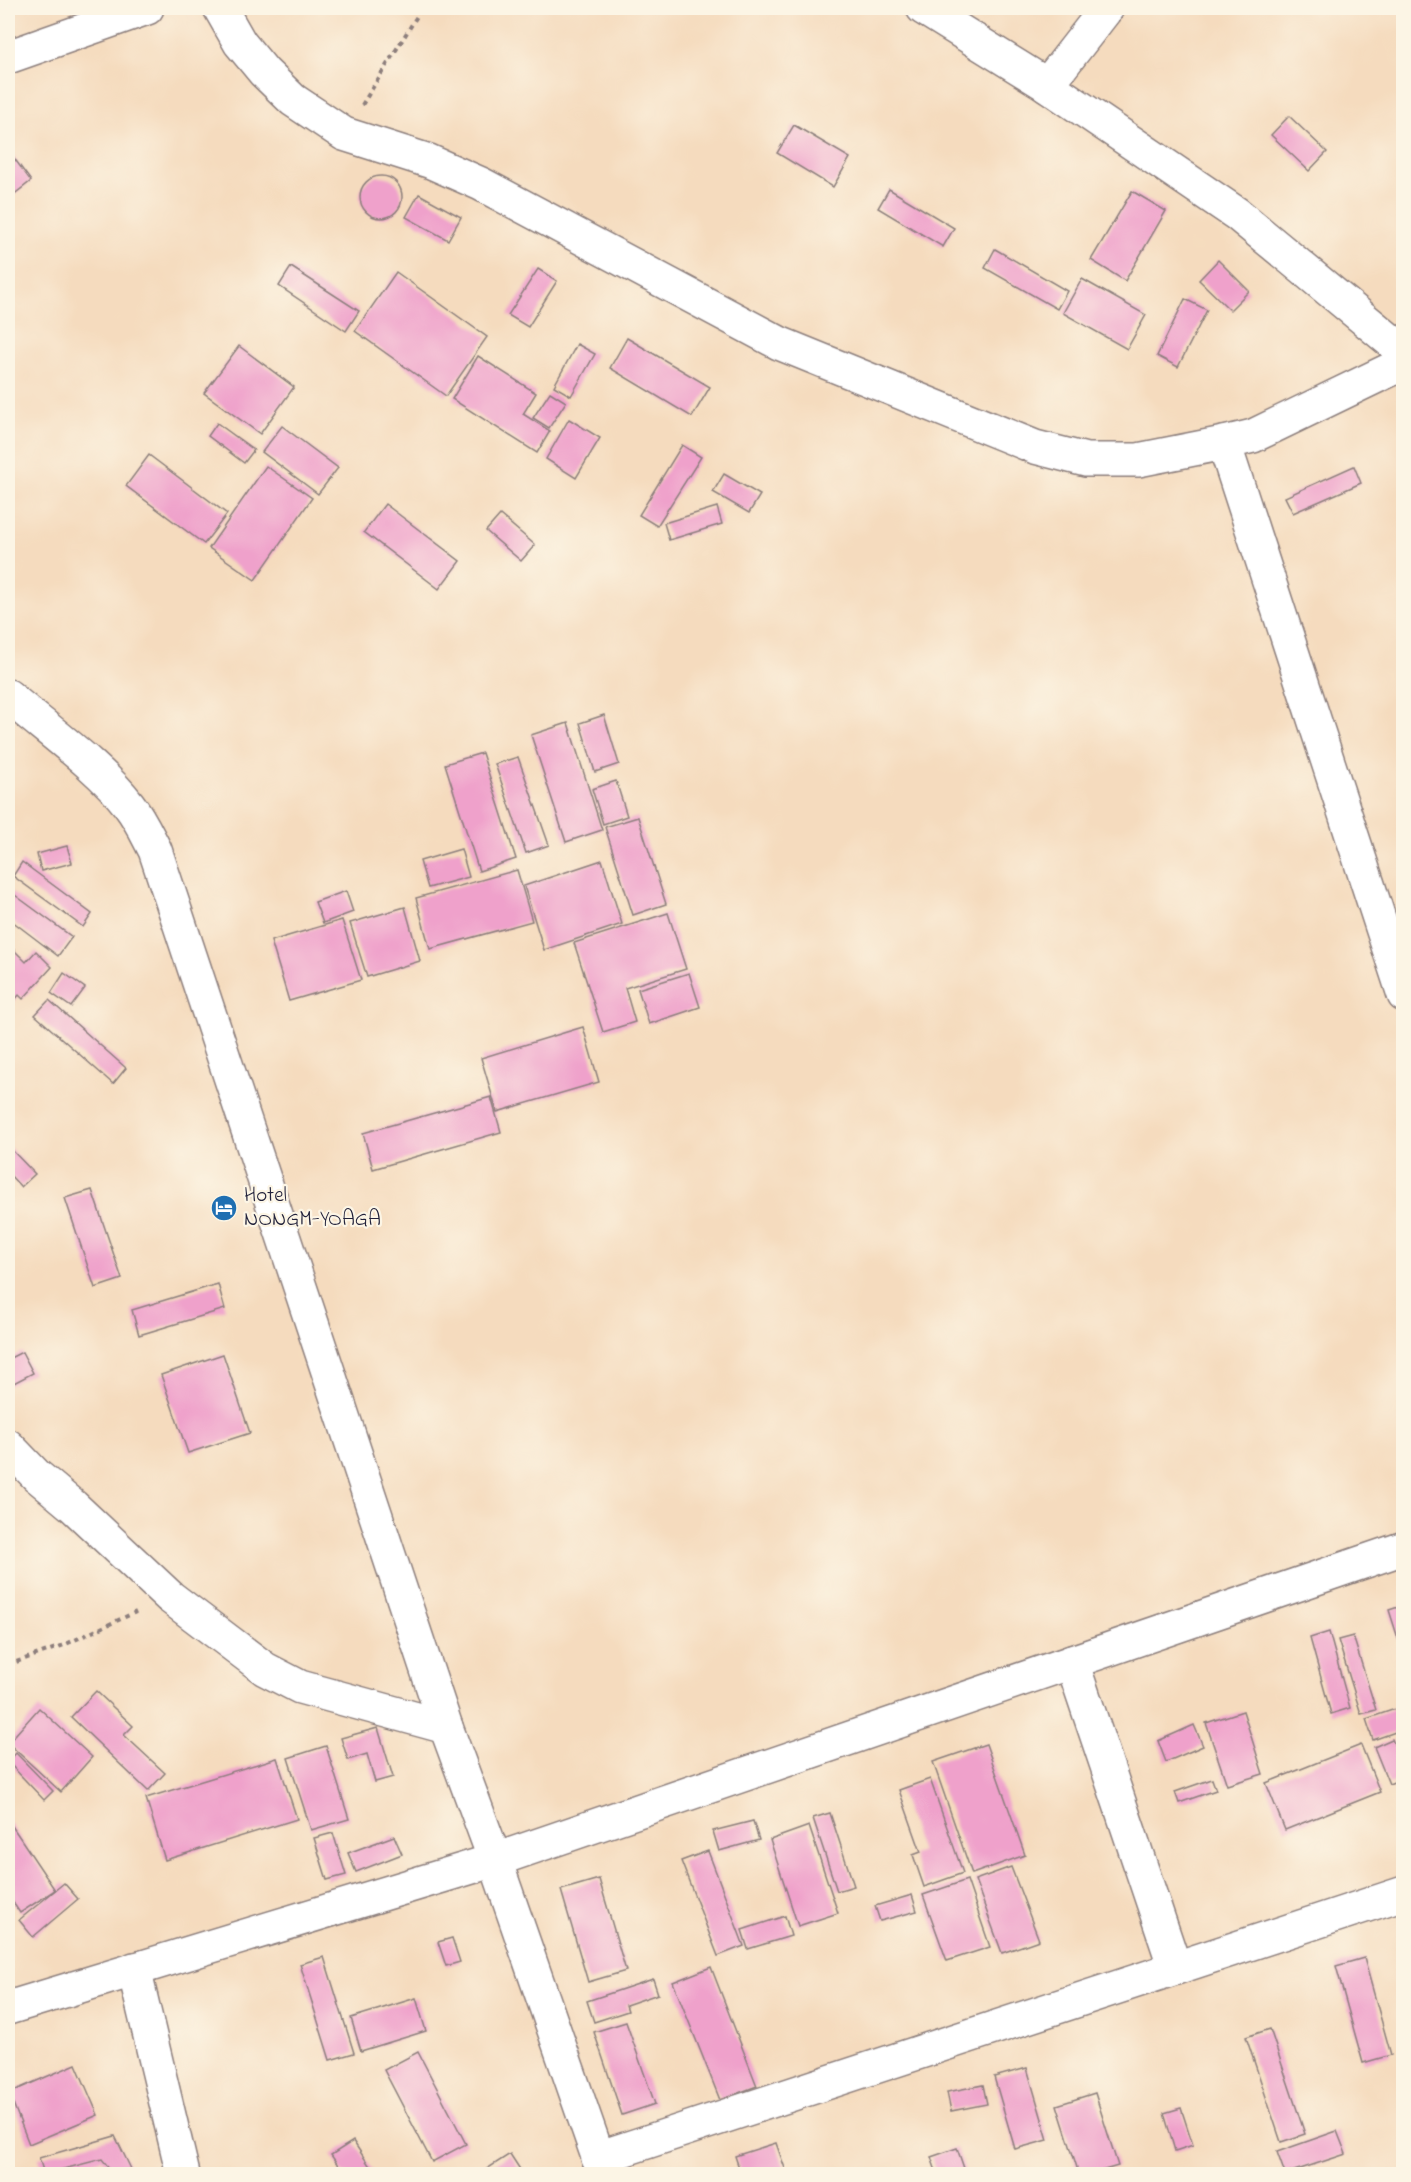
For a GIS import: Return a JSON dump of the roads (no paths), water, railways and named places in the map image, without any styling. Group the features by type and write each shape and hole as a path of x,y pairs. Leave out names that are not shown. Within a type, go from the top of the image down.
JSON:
{"street":[{"path":"8,57 147,8"},
{"path":"220,8 240,43 264,72 293,100 344,134 429,161 481,184 779,343 1035,447 1086,459 1138,460 1224,443 1253,436 1404,363"},
{"path":"923,8 1047,85 1237,214 1404,352"},
{"path":"1047,85 1107,8"},
{"path":"1224,443 1404,995"},
{"path":"8,696 110,784 143,825 154,850 446,1726 601,2166 1175,1968 1404,1893"},
{"path":"8,1446 36,1475 73,1506 170,1597 265,1669 300,1687 446,1726"},
{"path":"8,2008 495,1860 1404,1548"},
{"path":"1072,1662 1175,1968"},
{"path":"134,1969 183,2175"}],"place":[{"name":"Hotel NONGM-YOAGA","path":"224,1208"}]}
